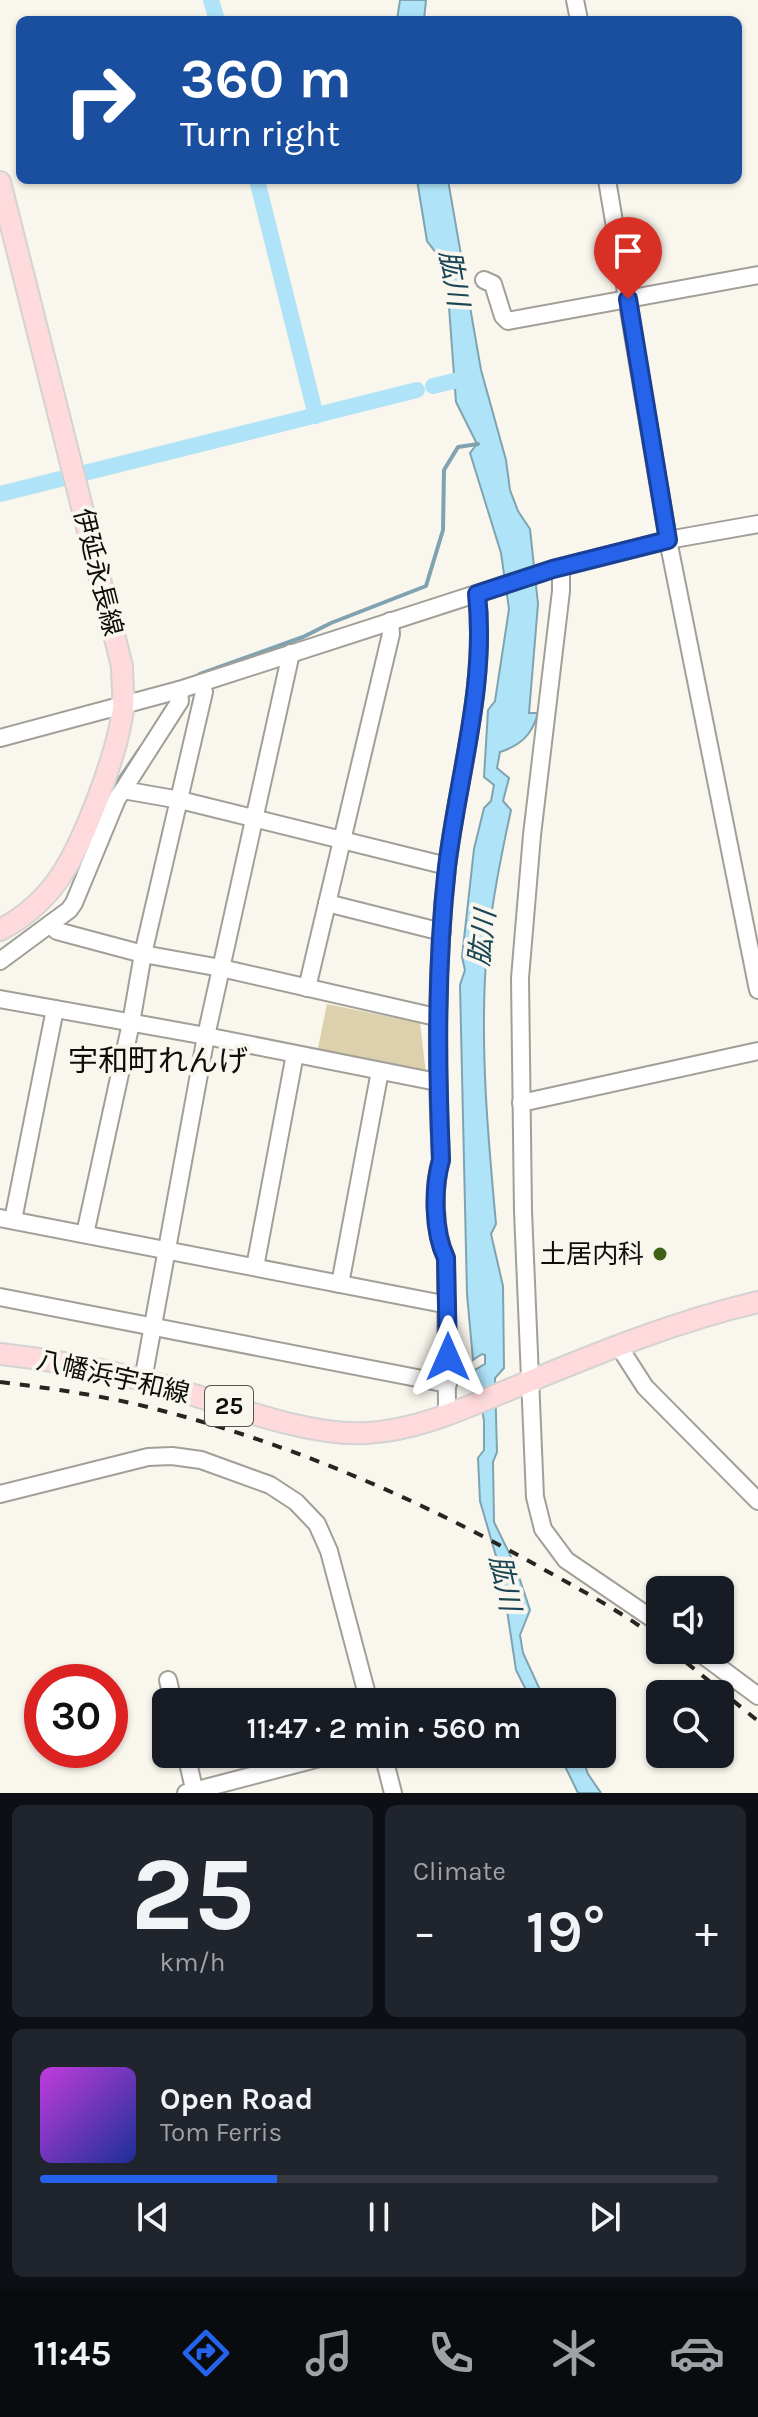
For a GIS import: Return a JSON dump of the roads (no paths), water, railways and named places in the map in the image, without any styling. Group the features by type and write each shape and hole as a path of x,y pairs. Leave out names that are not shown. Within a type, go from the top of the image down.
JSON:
{"main road":[{"name":"伊延永長線","path":"0,182 122,666 123,707 113,754 81,837 61,876 16,922 0,930"},
{"name":"25","path":"452,1412 618,1345 674,1325 758,1302"},
{"name":"八幡浜宇和線","path":"0,1354 143,1380 316,1429 367,1433 394,1430 452,1412"}],"street":[{"path":"608,184 668,540 758,990"},
{"path":"484,280 493,284 503,316 508,321 758,275"},
{"path":"0,738 179,690 557,568 668,540 758,524"},
{"path":"557,568 561,591 532,835 520,978 527,1382 532,1467 543,1529 566,1560 646,1614"},
{"path":"452,1412 448,1384 446,1258 439,1244 436,1176 441,1160 436,1017 447,866 477,683 477,594"},
{"path":"307,988 391,634 390,621"},
{"path":"143,1380 206,1036 291,653"},
{"path":"85,1234 143,954 204,692 201,683"},
{"path":"0,961 74,903 117,799 180,701 179,690"},
{"path":"123,790 180,800 447,866"},
{"path":"327,903 442,932"},
{"path":"50,924 57,931 143,954 221,968 436,1017"},
{"path":"0,999 437,1082"},
{"path":"55,1009 7,1219 438,1303 447,1302"},
{"path":"521,1103 758,1051"},
{"path":"255,1267 295,1054"},
{"path":"340,1284 380,1071"},
{"path":"0,1297 448,1384"},
{"path":"618,1345 645,1387 758,1501"},
{"path":"0,1494 148,1457 172,1456 201,1460 270,1485 296,1502 317,1524 329,1551 365,1688"},
{"path":"715,1664 758,1696"},
{"path":"168,1680 170,1688"},
{"path":"188,1768 192,1792 282,1768"},
{"path":"387,1768 393,1793"}],"water":[{"path":"400,0 426,0 424,16 398,16"},
{"name":"肱川","path":"418,184 449,184 481,370 506,460 510,490 518,511 530,529 538,604 529,713 538,713 525,738 500,752 497,768 509,778 503,801 511,810 490,923 484,1060 496,1224 491,1234 503,1286 504,1368 495,1378 497,1452 493,1462 494,1522 515,1565 530,1610 520,1635 523,1653 539,1688 525,1688 516,1670 502,1577 480,1501 478,1458 484,1450 484,1421 478,1381 473,1371 485,1364 485,1355 473,1360 467,1294 460,985 465,970 462,957 474,849 484,808 491,801 494,785 484,777 488,710 495,701 509,609 501,553 470,453 477,444 456,402 446,266 427,241"},
{"path":"566,1768 586,1768 601,1793 578,1793"}],"waterway":[{"path":"211,0 216,16"},
{"path":"258,184 316,416"},
{"path":"433,386 471,377"},
{"path":"0,494 417,390"},
{"path":"196,678 426,586 443,530 444,470 458,447 478,444"},
{"path":"108,801 111,791 141,747"}],"railway":[{"path":"0,1382 147,1407 310,1458 448,1518 600,1601 646,1631"},
{"path":"688,1664 758,1721"}],"place":[{"name":"土居内科","path":"660,1254"}],"district":[{"name":"宇和町れんげ","path":"158,1061"}]}
